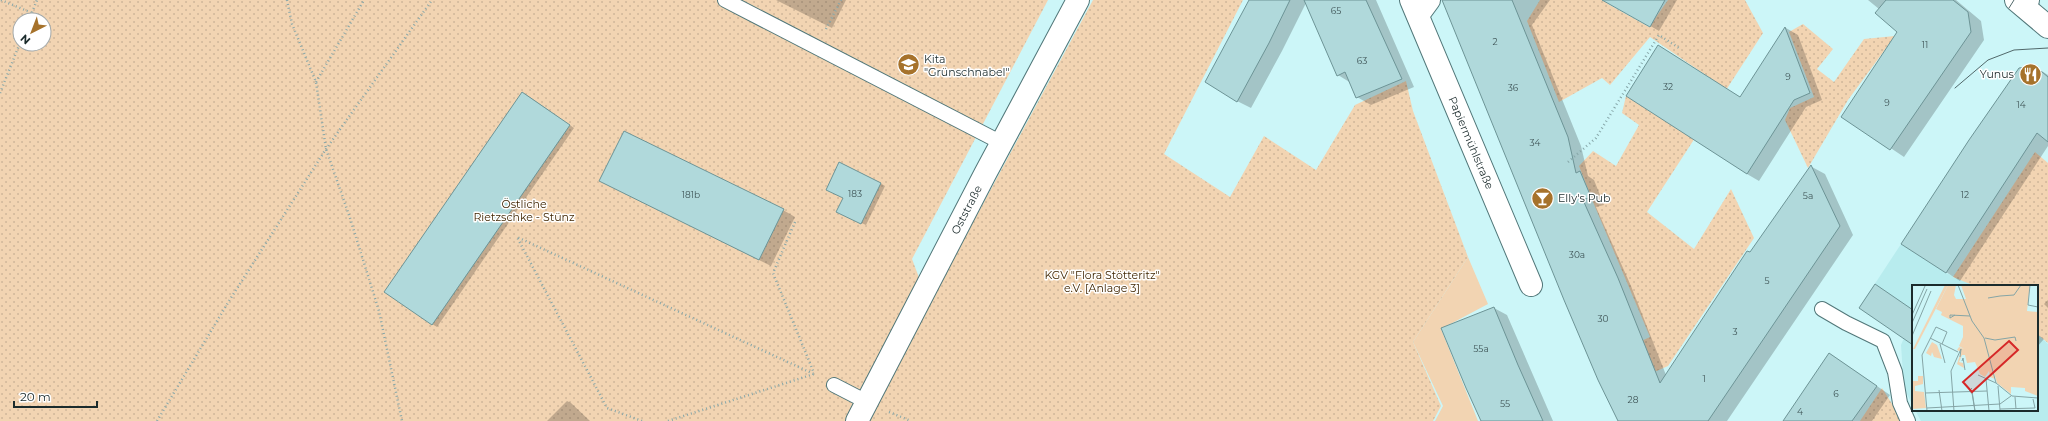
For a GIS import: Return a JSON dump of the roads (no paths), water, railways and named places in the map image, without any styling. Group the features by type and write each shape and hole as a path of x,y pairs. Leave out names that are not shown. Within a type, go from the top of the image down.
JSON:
{"street":[{"name":"Oststraße","path":"857,421 1078,0"},
{"path":"2022,2 2048,26"},
{"name":"Papiermühlstraße","path":"1419,5 1531,285"}],"lane":[{"path":"725,0 1002,143"},
{"path":"1822,309 1846,323 1883,341 1895,372 1900,403 1908,421"},
{"path":"834,385 867,402"}],"tram line":[{"path":"2009,8 2014,0"},
{"path":"1955,88 1988,60 2014,50 2048,48"}],"place":[{"name":"Kita \"Grünschnabel\"","path":"908,65"},
{"name":"Yunus","path":"2030,74"},
{"name":"Elly's Pub","path":"1543,198"}],"park label":[{"name":"Östliche Rietzschke - Stünz","path":"524,210"},
{"name":"KGV \"Flora Stötteritz\" e.V. [Anlage 3]","path":"1102,281"}]}
